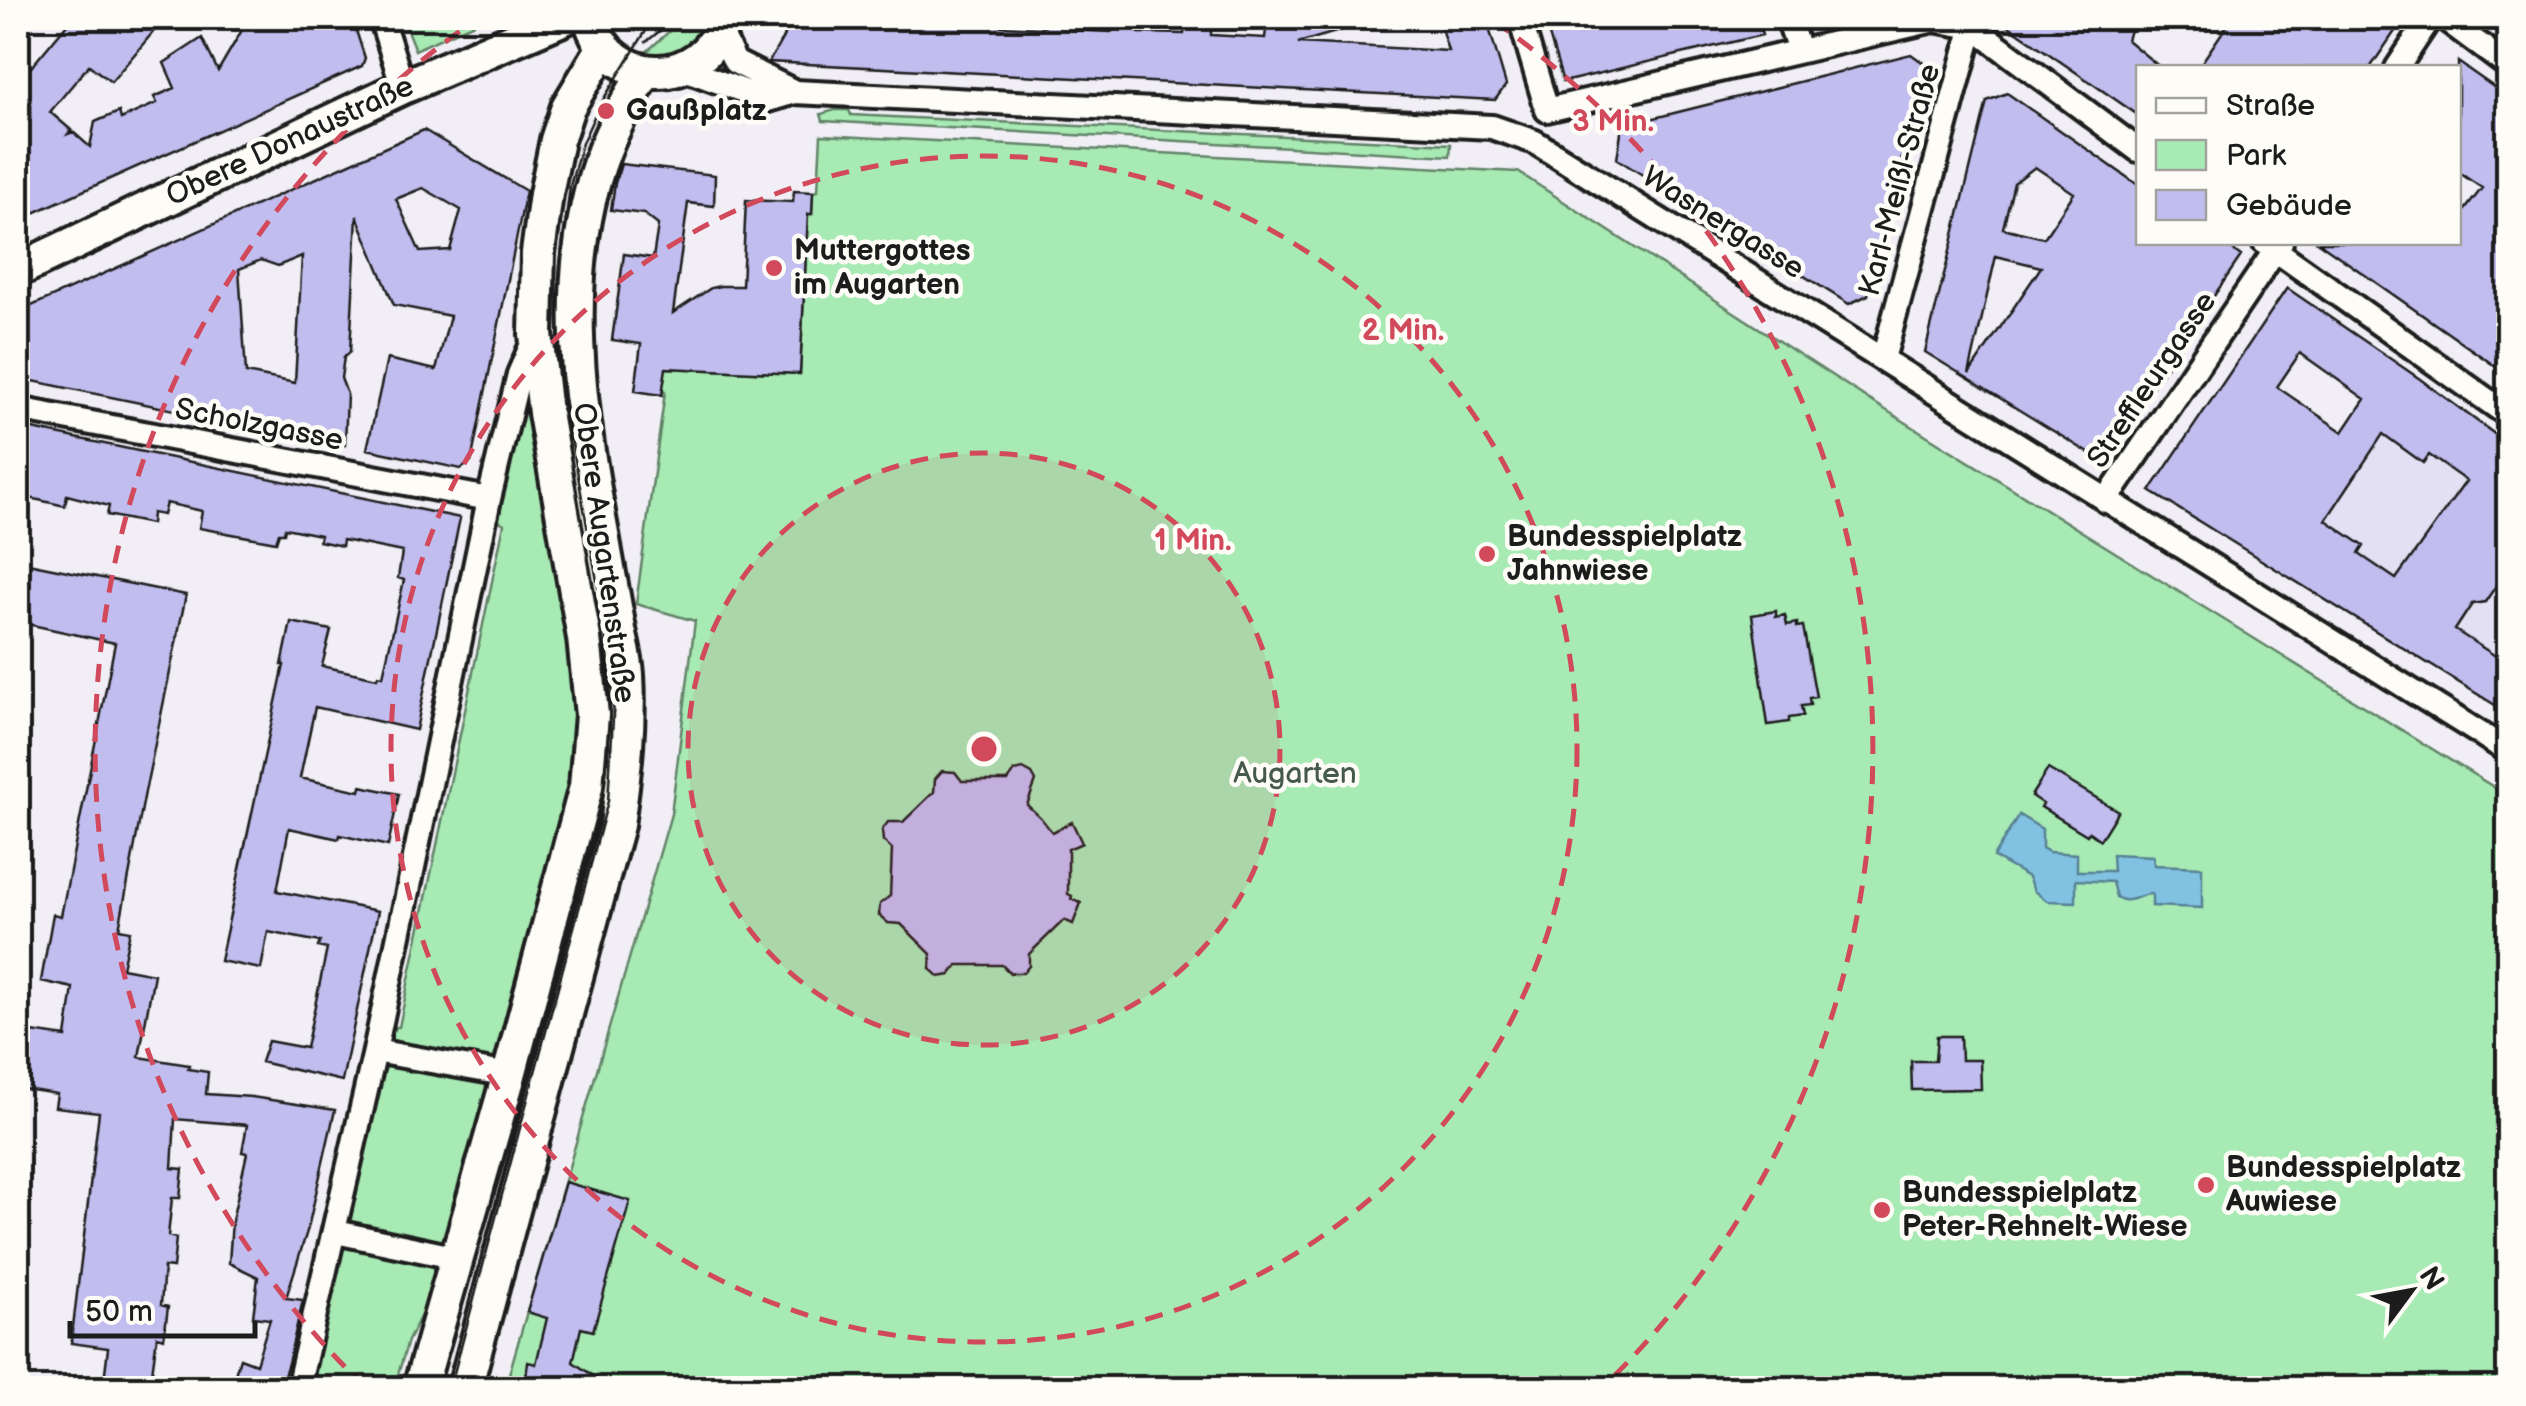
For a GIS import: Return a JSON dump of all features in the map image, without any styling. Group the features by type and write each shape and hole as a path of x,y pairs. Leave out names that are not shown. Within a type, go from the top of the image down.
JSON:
{"street":[{"path":"382,18 403,87"},
{"name":"Obere Donaustraße","path":"18,270 403,87 564,18"},
{"path":"1520,18 1548,110 1934,20 1974,22 2136,148"},
{"path":"1788,18 1798,50"},
{"path":"2399,65 2430,18"},
{"path":"2444,18 2508,66"},
{"name":"Karl-Meißl-Straße","path":"1884,359 1974,22"},
{"path":"597,32 624,64 664,72 681,68 704,54 722,24"},
{"name":"Wasnergasse","path":"722,24 736,62 794,92"},
{"name":"Obere Augartenstraße","path":"420,1388 586,787 592,715 584,638 547,431 536,334 538,254 546,194 557,140 597,32"},
{"name":"Wasnergasse","path":"681,68 768,100 794,92 1492,127 1535,142 2508,750"},
{"name":"Obere Augartenstraße","path":"465,1388 617,825 628,750 627,672 586,440 578,282 586,210 602,157 624,107 646,71"},
{"path":"2273,245 2508,415"},
{"name":"Streffleurgasse","path":"2106,501 2273,245"},
{"name":"Obere Augartenstraße","path":"298,1388 336,1232 489,499 519,374 536,334"},
{"name":"Scholzgasse","path":"18,409 489,499"},
{"path":"375,1050 509,1076"},
{"path":"336,1232 458,1258"}],"shaded area":[{"path":"2391,361 2508,444 2508,713 2366,625 2359,554 2363,545 2326,520 2352,478 2325,458"}],"green space":[{"path":"402,18 485,18 415,50"},
{"path":"689,18 707,18 697,36 683,48 665,54 644,54 674,27"},
{"path":"849,110 851,115 1451,144 1450,156 823,121 821,114"},
{"name":"Augarten","path":"821,135 1518,172 1868,399 2508,796 2508,1388 505,1388 671,814 695,621 636,604 665,368 800,374 808,214 812,214 813,192 818,191"},
{"path":"524,389 528,389 578,678 581,729 567,833 437,1283 408,1341 394,1388 310,1388 392,1027 399,1027 504,524 498,520"}],"water":[{"path":"2019,815 2042,829 2042,848 2077,854 2077,871 2113,871 2112,854 2153,856 2154,865 2202,867 2202,908 2152,906 2152,894 2121,899 2116,897 2112,882 2076,880 2076,902 2047,901 2034,891 2028,877 1993,857"}],"building":[{"path":"72,18 165,18 111,82 89,65 50,112 71,130 68,134 73,132 90,147 95,122 119,112 121,119 157,103 154,97 175,88 164,63 202,38 218,71 249,18 352,18 365,58 362,66 18,220 18,83"},
{"path":"794,18 951,18 1043,28 1054,18 1062,18 1070,30 1111,32 1121,22 1130,22 1139,33 1184,34 1185,27 1198,19 1211,30 1211,35 1265,38 1267,21 1366,18 1367,23 1298,43 1448,51 1438,18 1486,18 1506,85 1495,100 769,62"},
{"path":"1544,18 1757,18 1762,35 1563,82"},
{"path":"1997,18 2115,18 2130,30 2127,40 2157,65 2136,65 2136,114"},
{"path":"2232,18 2404,18 2372,65 2200,65"},
{"path":"1911,54 1925,64 1904,150 1868,295 1849,304 1617,159 1622,126"},
{"path":"2458,65 2508,97 2508,375 2322,245 2461,245 2461,215 2482,188 2461,174"},
{"path":"2007,93 2136,184 2136,245 2226,245 2241,256 2102,461 1925,352 1987,101","holes":["2035,167 2074,193 2044,238 2003,228 2014,183","1996,256 2041,267 1969,374"]},
{"path":"424,130 526,191 471,462 461,469 367,449 387,359 436,370 450,316 394,305 357,216 350,352 344,357 341,378 347,394 345,445 18,378 18,312","holes":["423,188 461,210 450,250 420,252 396,199","302,256 295,383 246,373 239,269 261,260 278,266"]},
{"path":"621,164 715,175 714,206 688,203 673,313 711,288 742,286 746,200 793,202 794,191 813,192 812,214 808,214 800,374 666,368 662,395 635,391 641,344 612,340 624,254 653,258 658,225 644,214 611,210"},
{"path":"2287,288 2508,444 2508,568 2485,602 2472,604 2455,630 2508,664 2508,713 2150,491","holes":["2300,353 2365,399 2343,432 2277,387","2383,434 2423,463 2429,455 2466,481 2396,579 2359,554 2364,546 2326,520"]},
{"path":"18,426 460,518 416,730 315,707 300,778 360,791 361,786 399,794 388,846 289,828 277,891 378,911 342,1081 261,1062 268,1041 306,1048 327,949 318,947 320,942 268,932 261,969 220,961 291,622 331,630 322,666 383,676 404,580 398,578 402,552 343,540 342,546 319,541 320,535 285,528 276,542 199,528 202,511 166,503 163,515 152,513 151,524 107,515 109,506 67,495 65,506 21,496"},
{"path":"18,561 186,595 119,929 130,931 122,968 154,974 139,1057 208,1072 206,1094 335,1110 308,1228 286,1298 303,1300 280,1388 231,1388 240,1358 256,1364 270,1319 253,1317 258,1277 229,1263 232,1221 247,1153 242,1152 247,1125 175,1119 172,1168 183,1169 180,1198 172,1198 168,1236 176,1238 173,1268 164,1267 161,1305 168,1307 164,1338 157,1336 150,1388 103,1388 108,1348 71,1343 99,1112 55,1107 57,1094 18,1088 18,1030 66,1037 73,988 41,981 53,914 61,916 115,643 18,622"},
{"path":"1776,611 1776,617 1785,615 1787,625 1803,626 1816,697 1809,698 1810,705 1801,706 1803,716 1768,725 1752,615"},
{"path":"1023,769 1036,781 1027,805 1052,832 1072,822 1082,843 1068,849 1068,894 1081,903 1073,924 1064,920 1029,954 1029,966 1023,973 1010,973 1002,965 958,965 950,975 939,977 930,969 931,954 901,924 888,923 879,915 880,904 890,896 892,849 883,841 882,830 888,822 903,822 934,792 935,779 942,771 955,772 962,781 1008,781 1015,771"},
{"path":"2048,769 2118,811 2100,840 2041,807 2043,804 2031,796"},
{"path":"1937,1036 1960,1036 1961,1060 1980,1060 1981,1089 1912,1090 1911,1061 1935,1061"},
{"path":"565,1182 630,1201 593,1331 581,1328 573,1362 611,1388 533,1388 526,1377 528,1362 536,1364 547,1318 527,1312"}],"tram line":[{"path":"450,1388 608,801 614,701 603,614 563,393 558,320 560,266 570,186 582,143 598,108 654,18"},
{"path":"646,42 676,18"}],"place":[{"name":"Gaußplatz","path":"606,111"},
{"name":"Muttergottes im Augarten","path":"774,268"},
{"name":"Bundesspielplatz Jahnwiese","path":"1487,554"},
{"name":"Bundesspielplatz Auwiese","path":"2206,1185"},
{"name":"Bundesspielplatz Peter-Rehnelt-Wiese","path":"1882,1210"}]}
